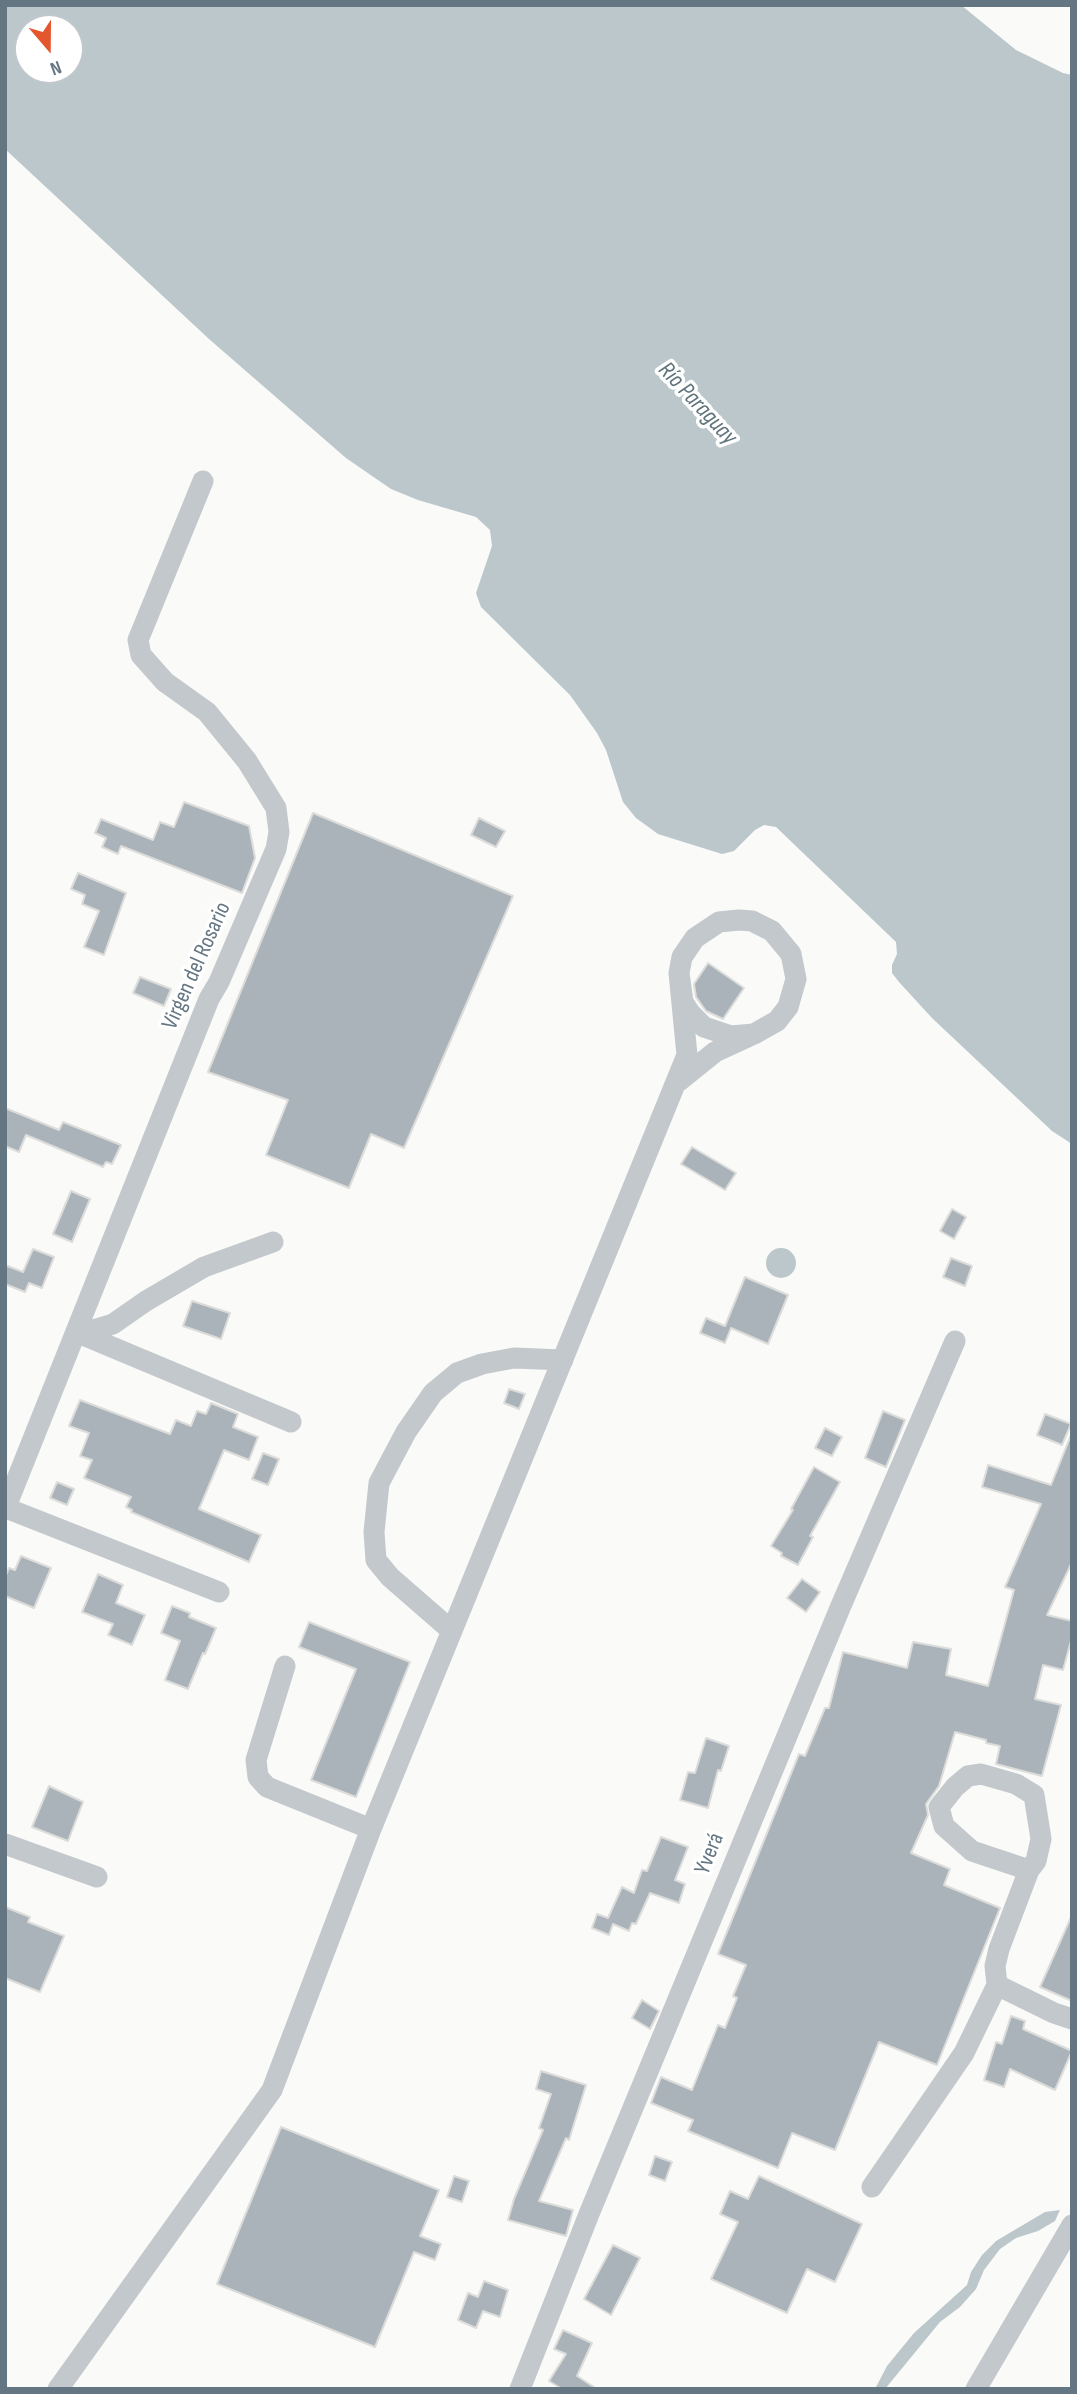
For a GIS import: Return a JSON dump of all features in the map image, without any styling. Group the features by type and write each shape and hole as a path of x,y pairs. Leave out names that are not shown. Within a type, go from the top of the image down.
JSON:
{"street":[{"name":"Virgen del Rosario","path":"5,1508 78,1333 209,999 276,849 279,832 276,808 247,761 207,712 165,682 141,655 138,640 203,481"},
{"path":"58,2389 272,2090 371,1829 687,1055 679,973 682,957 695,937 719,922 752,921 772,931 791,954 796,979 788,1007 777,1021 715,1052 675,1085"},
{"path":"679,973 683,1002 704,1027 730,1036 754,1034"},
{"path":"78,1333 113,1324 204,1267 273,1242"},
{"path":"78,1333 290,1422"},
{"name":"Yverá","path":"520,2389 589,2214 840,1608 955,1341"},
{"path":"452,1631 390,1577 376,1560 374,1532 379,1483 406,1432 433,1393 457,1373 482,1364 514,1358 562,1360"},
{"path":"5,1508 219,1592"},
{"path":"285,1665 256,1760 258,1777 267,1787 371,1829"},
{"path":"872,2187 964,2053 997,1985 995,1966 999,1949 1029,1870 1036,1861 1041,1839 1034,1795 1016,1784 981,1774 968,1776 939,1807 944,1826 972,1851 1029,1870"},
{"path":"5,1844 97,1877"},
{"path":"997,1985 1066,2019"},
{"path":"976,2389 1072,2225"}],"water":[{"name":"Río Paraguay","path":"5,5 961,5 1016,50 1072,75 1072,1144 1052,1131 932,1018 892,973 897,954 896,942 776,827 764,825 755,830 734,851 722,854 658,834 636,818 623,802 606,750 597,733 570,695 481,607 476,593 492,546 490,530 476,517 391,489 346,458 209,339 5,149"},
{"path":"781,1248 792,1252 796,1263 792,1274 781,1278 770,1274 766,1263 770,1252"},
{"path":"1060,2210 1055,2221 1038,2231 1016,2238 1000,2249 984,2270 976,2289 960,2307 940,2322 885,2389 875,2389 887,2366 914,2333 967,2285 971,2272 982,2255 996,2241 1045,2212"}],"building":[{"path":"184,802 249,826 255,858 242,893 121,846 118,854 102,847 106,838 95,833 101,819 153,840 160,822 174,827"},
{"path":"313,813 513,896 404,1148 371,1134 349,1188 266,1155 288,1100 208,1072"},
{"path":"479,818 505,831 496,847 471,835"},
{"path":"78,873 126,893 104,955 84,947 99,911 82,904 85,895 71,889"},
{"path":"708,963 744,988 723,1019 706,1011 696,997 694,984"},
{"path":"140,977 171,989 164,1006 133,993"},
{"path":"5,1108 59,1130 63,1122 121,1145 112,1164 106,1162 103,1167 26,1135 19,1152 5,1146"},
{"path":"692,1147 736,1173 725,1190 681,1164"},
{"path":"71,1191 90,1199 72,1242 53,1234"},
{"path":"952,1209 966,1217 954,1239 940,1231"},
{"path":"33,1249 54,1257 42,1288 29,1283 25,1292 5,1284 5,1265 23,1272"},
{"path":"951,1258 972,1266 965,1286 943,1277"},
{"path":"745,1277 788,1295 768,1344 731,1328 725,1343 700,1333 706,1318 725,1326"},
{"path":"192,1301 230,1313 221,1339 183,1326"},
{"path":"509,1389 525,1394 519,1409 504,1403"},
{"path":"80,1400 170,1434 176,1420 191,1426 197,1411 206,1414 211,1403 238,1414 233,1427 258,1437 249,1460 224,1450 199,1509 261,1535 249,1562 131,1512 132,1510 126,1507 131,1497 84,1478 92,1460 80,1456 89,1433 69,1426"},
{"path":"883,1411 905,1420 886,1467 865,1458"},
{"path":"1045,1414 1071,1424 1062,1445 1037,1435"},
{"path":"825,1428 842,1437 832,1456 815,1448"},
{"path":"1071,1435 1072,1562 1047,1615 1072,1621 1072,1637 1063,1670 1043,1665 1035,1699 1061,1705 1042,1776 996,1764 1000,1746 955,1732 939,1786 926,1804 928,1815 911,1853 950,1869 944,1885 1000,1908 937,2065 879,2042 835,2150 792,2133 778,2168 688,2131 693,2120 651,2103 661,2077 692,2090 718,2025 725,2028 737,1998 733,1996 746,1965 718,1954 799,1754 805,1756 825,1708 829,1708 843,1652 907,1668 913,1642 951,1649 946,1675 988,1686 1014,1590 1005,1587 1041,1504 982,1487 988,1465 1051,1485"},
{"path":"263,1453 279,1459 268,1485 252,1479"},
{"path":"814,1467 840,1482 810,1536 813,1537 798,1565 781,1556 782,1553 771,1546 793,1510 791,1509"},
{"path":"57,1482 74,1489 67,1505 50,1498"},
{"path":"21,1556 51,1568 34,1608 5,1596 5,1578 9,1568 15,1570"},
{"path":"98,1574 123,1585 116,1603 145,1615 132,1645 108,1635 113,1624 82,1612"},
{"path":"802,1579 820,1592 806,1612 787,1598"},
{"path":"172,1606 190,1613 189,1617 216,1628 188,1689 165,1680 180,1641 161,1633"},
{"path":"309,1622 410,1662 356,1797 311,1780 356,1669 299,1647"},
{"path":"706,1738 729,1746 721,1771 718,1770 708,1808 680,1800 688,1772 695,1773"},
{"path":"49,1786 83,1802 68,1841 32,1827"},
{"path":"661,1837 688,1847 675,1880 685,1884 679,1903 650,1893 636,1924 632,1923 629,1931 613,1924 609,1935 592,1928 597,1914 608,1918 622,1887 634,1893 642,1870 647,1871"},
{"path":"5,1907 30,1917 28,1922 64,1936 40,1992 5,1978"},
{"path":"1072,1915 1072,2001 1040,1987"},
{"path":"642,2000 659,2011 650,2029 632,2018"},
{"path":"1011,2016 1025,2021 1023,2029 1072,2051 1055,2090 1010,2069 1004,2087 984,2080 996,2042 1002,2044"},
{"path":"541,2071 586,2085 569,2140 566,2138 539,2201 573,2210 566,2236 508,2220 543,2130 539,2128 551,2094 536,2089"},
{"path":"281,2127 439,2190 420,2236 441,2244 435,2260 414,2252 375,2347 217,2284"},
{"path":"655,2156 672,2162 665,2181 649,2175"},
{"path":"454,2176 469,2181 462,2202 447,2197"},
{"path":"759,2176 862,2224 835,2282 807,2269 787,2313 711,2279 738,2222 720,2214 730,2191 748,2199"},
{"path":"613,2245 640,2258 611,2315 584,2299"},
{"path":"484,2281 508,2290 500,2317 483,2311 476,2328 458,2320 468,2293 478,2297"},
{"path":"563,2330 592,2343 577,2376 597,2389 562,2389 549,2381 566,2354 554,2349"}]}
